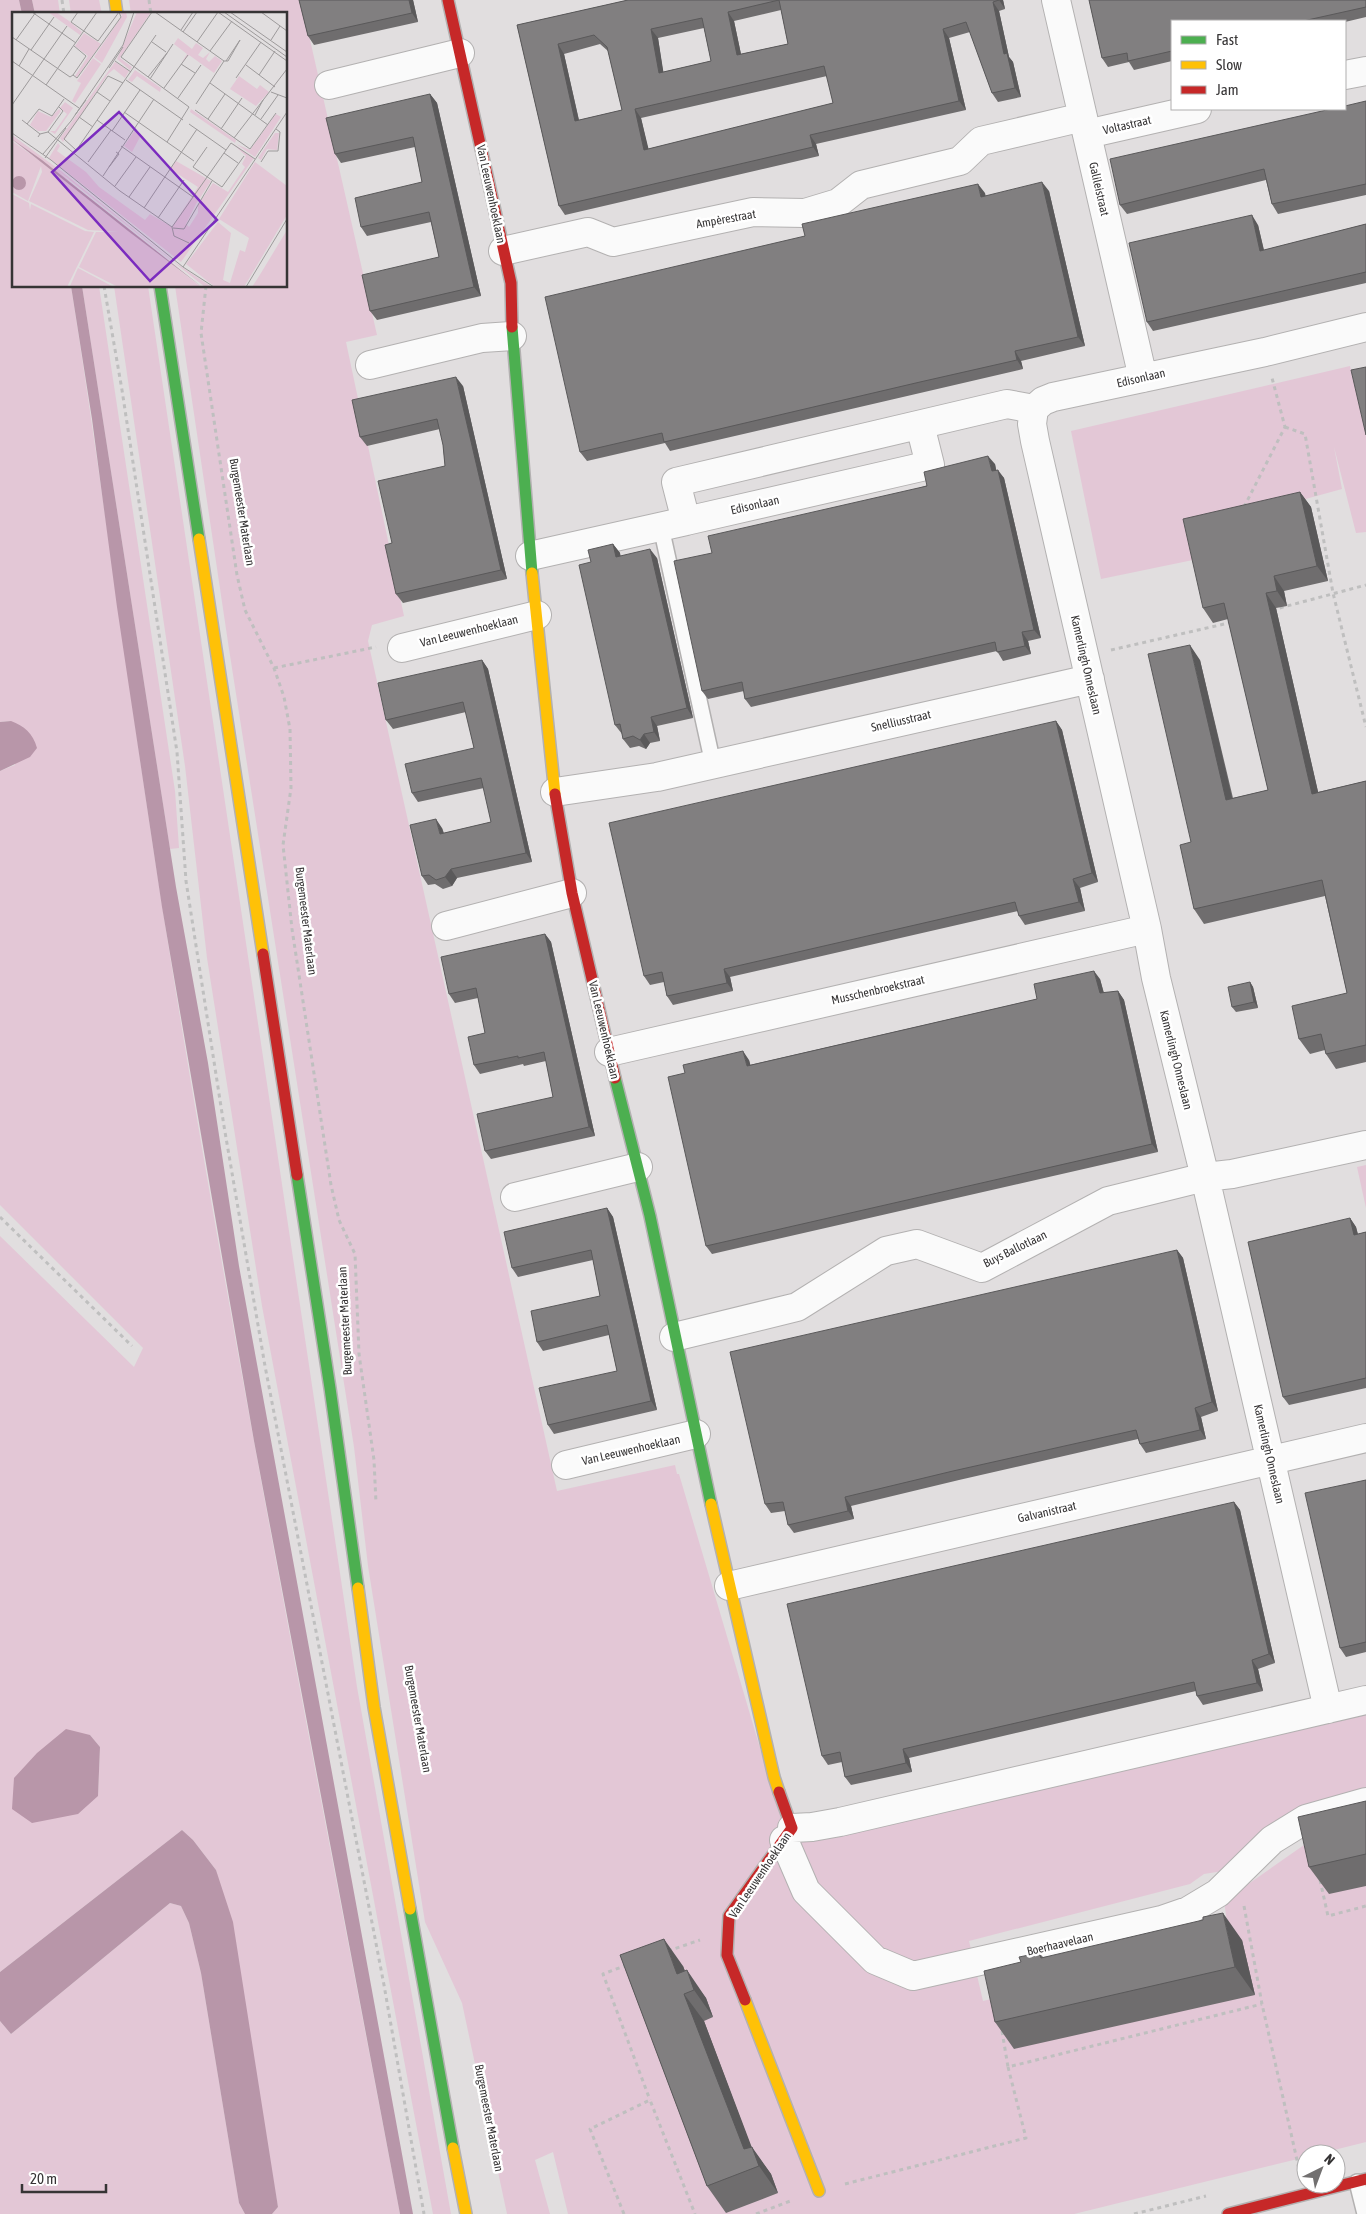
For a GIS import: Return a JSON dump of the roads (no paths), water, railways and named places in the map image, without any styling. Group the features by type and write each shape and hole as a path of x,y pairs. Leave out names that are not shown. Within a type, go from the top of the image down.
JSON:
{"street":[{"name":"Galileistraat","path":"1056,0 1143,378"},
{"name":"Van Leeuwenhoeklaan","path":"454,1 460,53 511,283 512,336 530,556 554,792 572,893 638,1167 729,1586 788,1834 729,1916 727,1955 819,2191"},
{"path":"329,85 460,53"},
{"path":"1346,75 1366,71"},
{"name":"Voltastraat","path":"1085,125 1190,110"},
{"name":"Ampèrestraat","path":"503,251 588,232 613,242 753,212 805,213 838,203 861,185 960,161 981,141 1085,125"},
{"name":"Burgemeester Materlaan","path":"160,288 330,1388 374,1707 466,2214"},
{"name":"Edisonlaan","path":"1034,409 1052,398 1266,352 1366,328"},
{"path":"370,365 482,338 512,336"},
{"path":"673,524 676,482 1006,404 1034,409"},
{"name":"Kamerlingh Onneslaan","path":"1034,409 1032,424 1034,441 1147,929 1156,978 1205,1177 1328,1709"},
{"name":"Edisonlaan","path":"530,556 930,465 920,425"},
{"name":"Van Leeuwenhoeklaan","path":"402,648 536,615"},
{"name":"Snelliusstraat","path":"554,792 657,777 1090,679"},
{"path":"446,926 572,893"},
{"name":"Musschenbroekstraat","path":"609,1052 1147,929"},
{"name":"Buys Ballotlaan","path":"674,1337 797,1307 886,1252 917,1244 982,1268 1108,1201 1205,1177 1232,1174 1366,1145"},
{"path":"515,1197 638,1167"},
{"name":"Van Leeuwenhoeklaan","path":"566,1465 696,1434"},
{"name":"Galvanistraat","path":"729,1586 1366,1438"},
{"path":"788,1834 1366,1700"},
{"name":"Boerhaavelaan","path":"788,1834 806,1891 875,1960 913,1976 1162,1920 1188,1911 1218,1893 1272,1840 1306,1818 1366,1802"},
{"path":"1228,2214 1361,2181"}],"lane":[{"path":"673,524 686,636 713,764"},
{"path":"1361,2181 1365,2214"}]}
